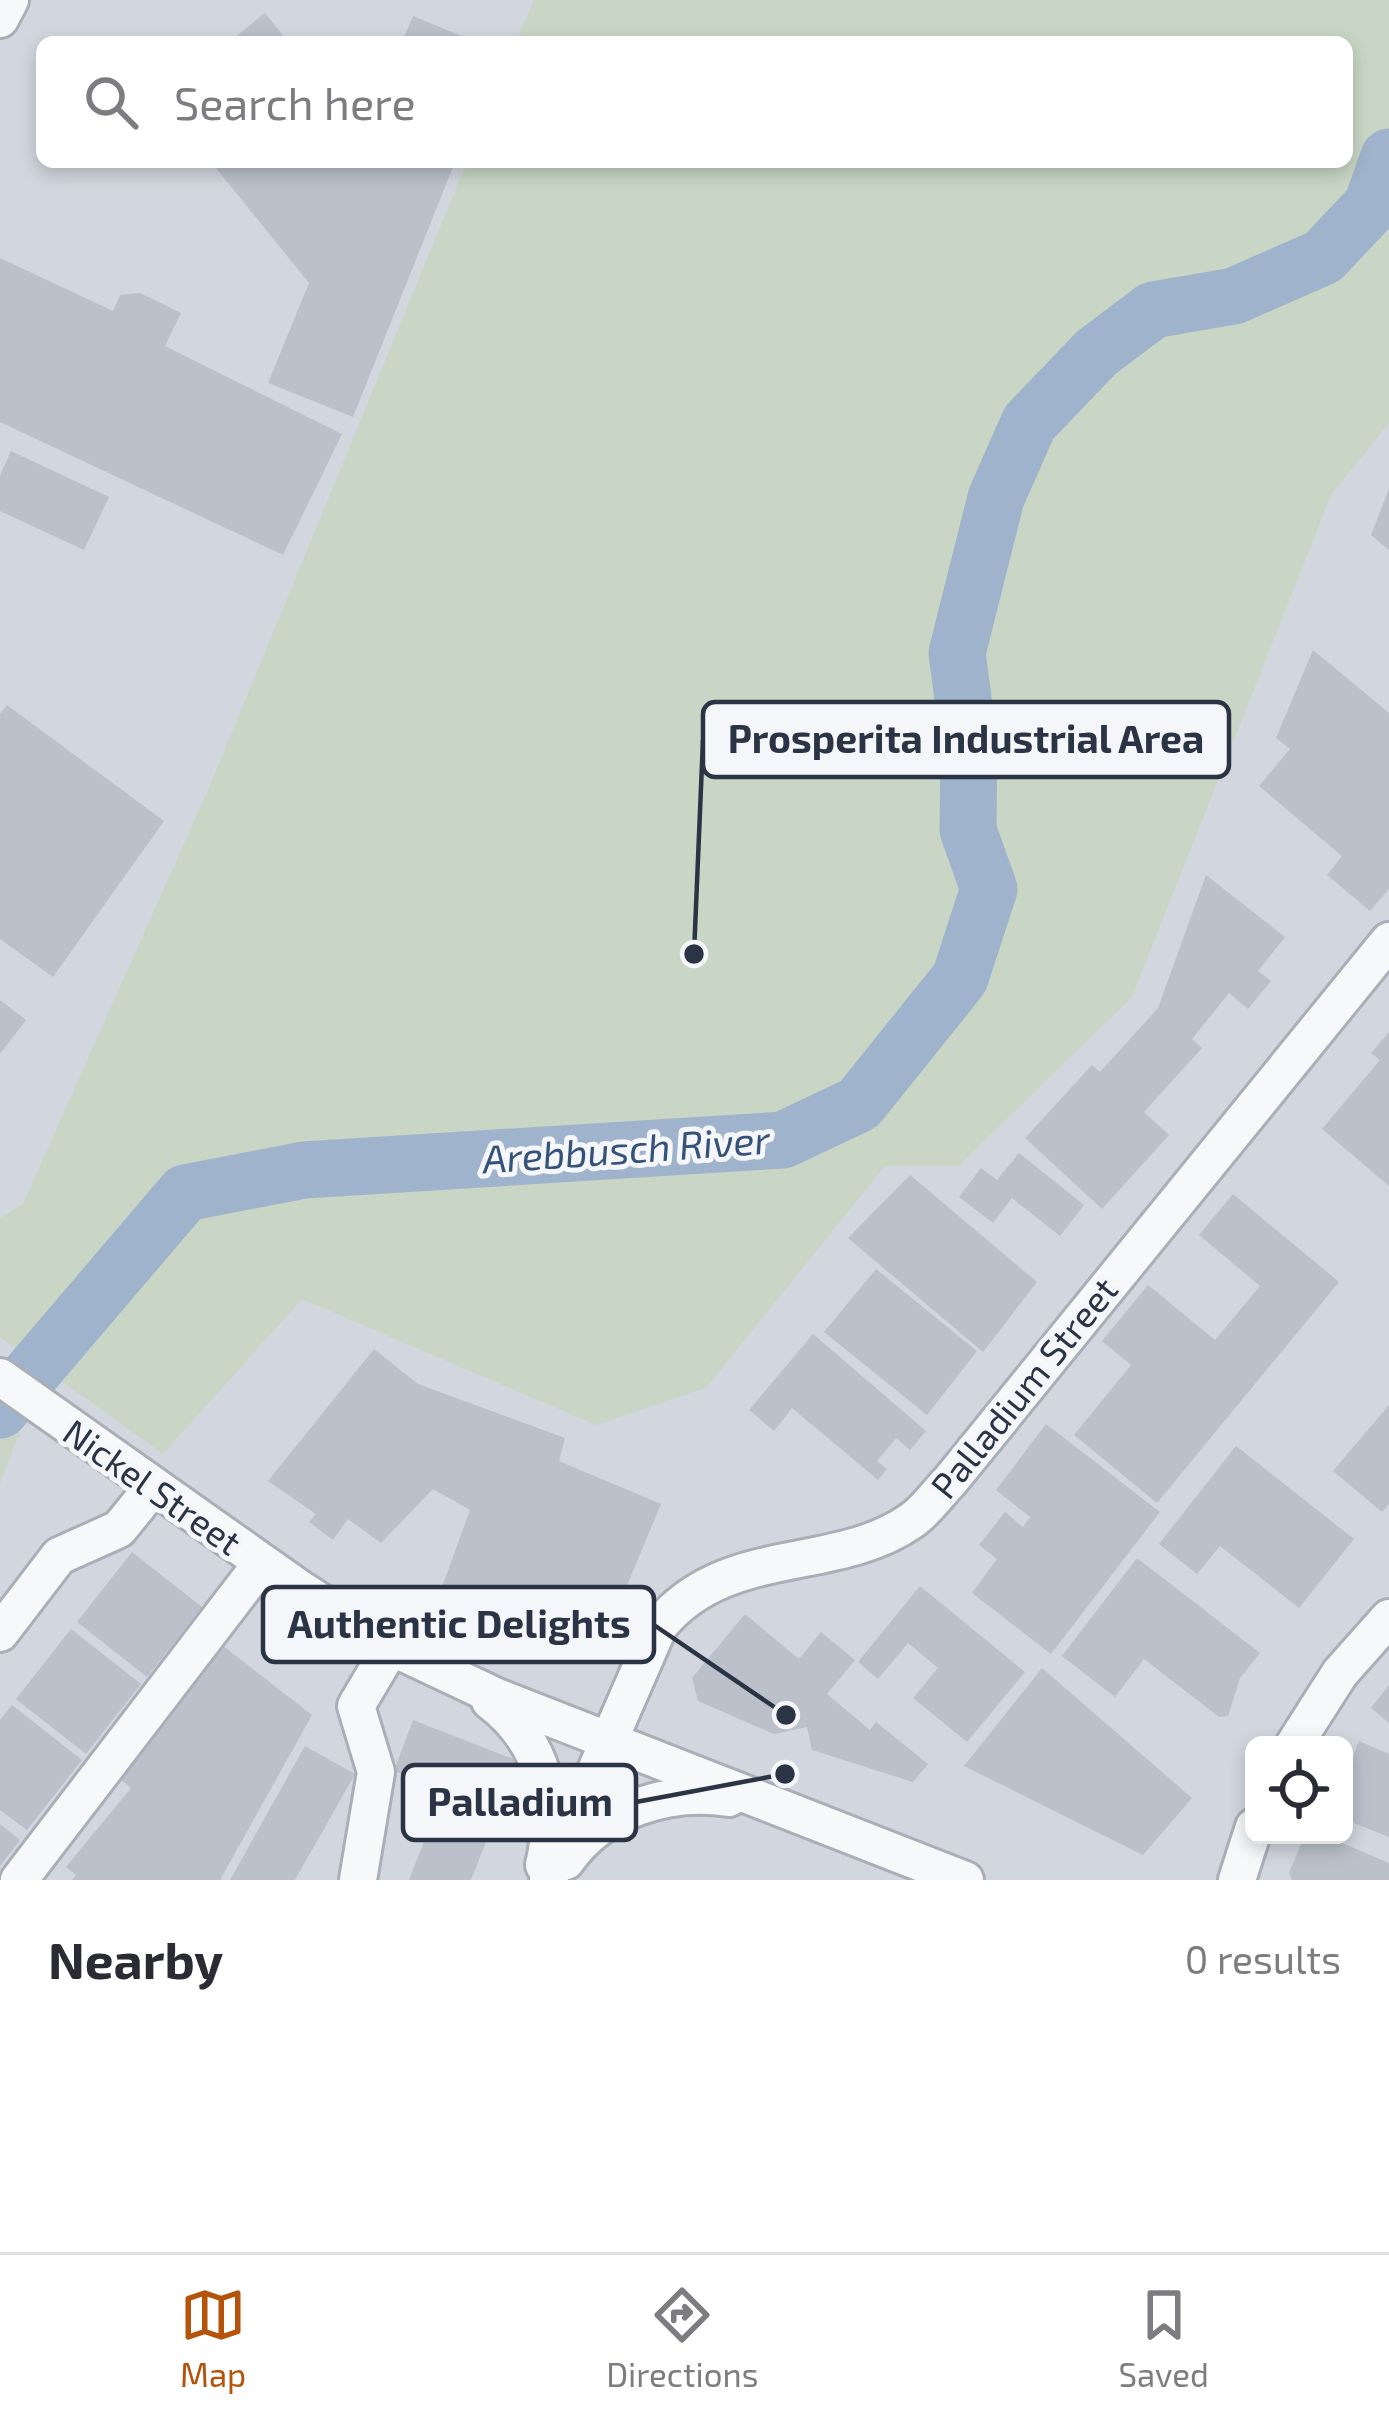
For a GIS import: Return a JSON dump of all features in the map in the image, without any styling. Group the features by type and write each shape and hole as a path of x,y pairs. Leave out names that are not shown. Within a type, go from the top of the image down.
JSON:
{"street":[{"path":"0,19 10,0"},
{"name":"Palladium Street","path":"547,1880 613,1740 659,1626 680,1600 756,1566 860,1542 911,1521 950,1481 1389,941"},
{"name":"Nickel Street","path":"0,1377 262,1563 391,1647 455,1679 965,1880"},
{"path":"0,1633 59,1556 119,1529 153,1487"},
{"path":"19,1880 262,1563"},
{"path":"1300,1736 1340,1673 1389,1618"},
{"path":"358,1880 376,1772 356,1706 391,1647"},
{"path":"455,1679 518,1724 540,1764 549,1796 547,1880"},
{"path":"547,1880 597,1829 634,1807 695,1793 768,1804"},
{"path":"1237,1880 1249,1844"}],"shaded area":[{"path":"0,0 1389,0 1389,1880 0,1880"}],"green space":[{"path":"534,0 1389,0 1389,423 1331,495 1132,997 959,1166 885,1166 706,1388 596,1425 302,1299 163,1454 0,1337 0,1218 23,1204 211,783 465,168 1353,168 1353,36 519,36"},
{"path":"0,1417 20,1432 0,1483"}],"building":[{"path":"265,13 283,36 236,36"},
{"path":"413,16 461,36 405,36"},
{"path":"216,168 453,168 353,417 268,383 309,283"},
{"path":"0,258 113,311 120,295 140,293 181,313 165,346 342,434 283,555 0,422"},
{"path":"11,451 109,497 84,550 0,511 0,476"},
{"path":"1389,489 1389,550 1371,535"},
{"path":"1313,650 1389,713 1389,889 1370,911 1327,875 1342,856 1259,786 1290,749 1276,738"},
{"path":"7,705 164,821 53,977 0,939 0,714"},
{"path":"1206,875 1285,937 1258,971 1271,981 1248,1009 1229,993 1192,1039 1202,1048 1144,1112 1169,1135 1102,1209 1025,1138 1092,1065 1100,1072 1158,1008"},
{"path":"0,1000 26,1020 0,1054"},
{"path":"1389,1032 1389,1186 1322,1129 1380,1060 1371,1053"},
{"path":"1019,1153 1084,1205 1060,1236 1012,1198 993,1223 959,1197 981,1168 997,1180"},
{"path":"910,1175 1037,1282 983,1352 848,1238"},
{"path":"1233,1194 1339,1282 1157,1503 1074,1435 1131,1365 1102,1341 1148,1285 1215,1340 1260,1286 1199,1235"},
{"path":"876,1269 977,1351 927,1415 824,1332"},
{"path":"813,1334 926,1431 910,1450 896,1438 877,1461 887,1469 878,1480 792,1408 774,1431 749,1410"},
{"path":"374,1349 418,1384 565,1438 559,1461 661,1504 595,1662 526,1630 536,1606 504,1595 495,1622 438,1598 470,1510 433,1489 381,1543 348,1519 333,1540 309,1522 316,1514 268,1481"},
{"path":"1389,1405 1389,1504 1382,1512 1333,1471"},
{"path":"1046,1424 1160,1512 1051,1654 972,1593 997,1559 979,1545 1005,1512 1023,1527 1030,1517 996,1490"},
{"path":"1236,1446 1354,1539 1299,1608 1220,1546 1197,1574 1159,1544"},
{"path":"132,1552 202,1607 147,1677 77,1622"},
{"path":"1137,1558 1260,1653 1240,1678 1228,1716 1219,1717 1144,1659 1115,1697 1062,1656"},
{"path":"920,1586 1025,1672 967,1742 913,1698 938,1668 908,1643 878,1679 858,1662"},
{"path":"745,1614 799,1659 821,1632 855,1660 827,1694 870,1730 876,1722 928,1764 913,1782 812,1750 807,1727 774,1734 698,1701 692,1678"},
{"path":"71,1629 141,1684 86,1754 16,1699"},
{"path":"222,1645 312,1715 220,1880 72,1880 76,1875 66,1867 131,1788 120,1779"},
{"path":"1042,1668 1192,1798 1143,1855 964,1766"},
{"path":"1389,1685 1389,1723 1371,1708"},
{"path":"12,1705 82,1760 27,1830 0,1810 0,1720"},
{"path":"413,1720 518,1761 471,1880 409,1880 444,1791 394,1771"},
{"path":"1359,1741 1389,1754 1389,1837 1353,1823 1353,1756"},
{"path":"305,1746 355,1774 295,1880 230,1880"},
{"path":"0,1824 20,1840 0,1866"},
{"path":"1301,1844 1344,1844 1389,1863 1389,1880 1292,1880 1289,1873"}],"waterway":[{"name":"Arebbusch River","path":"0,1410 185,1193 304,1170 783,1140 859,1104 960,978 989,889 968,830 969,744 957,653 996,498 1029,423 1096,353 1153,310 1234,296 1323,257 1372,205 1389,157"}],"place":[{"name":"Prosperita Industrial Area","path":"694,954"},
{"name":"Authentic Delights","path":"786,1715"},
{"name":"Palladium","path":"785,1774"}]}
